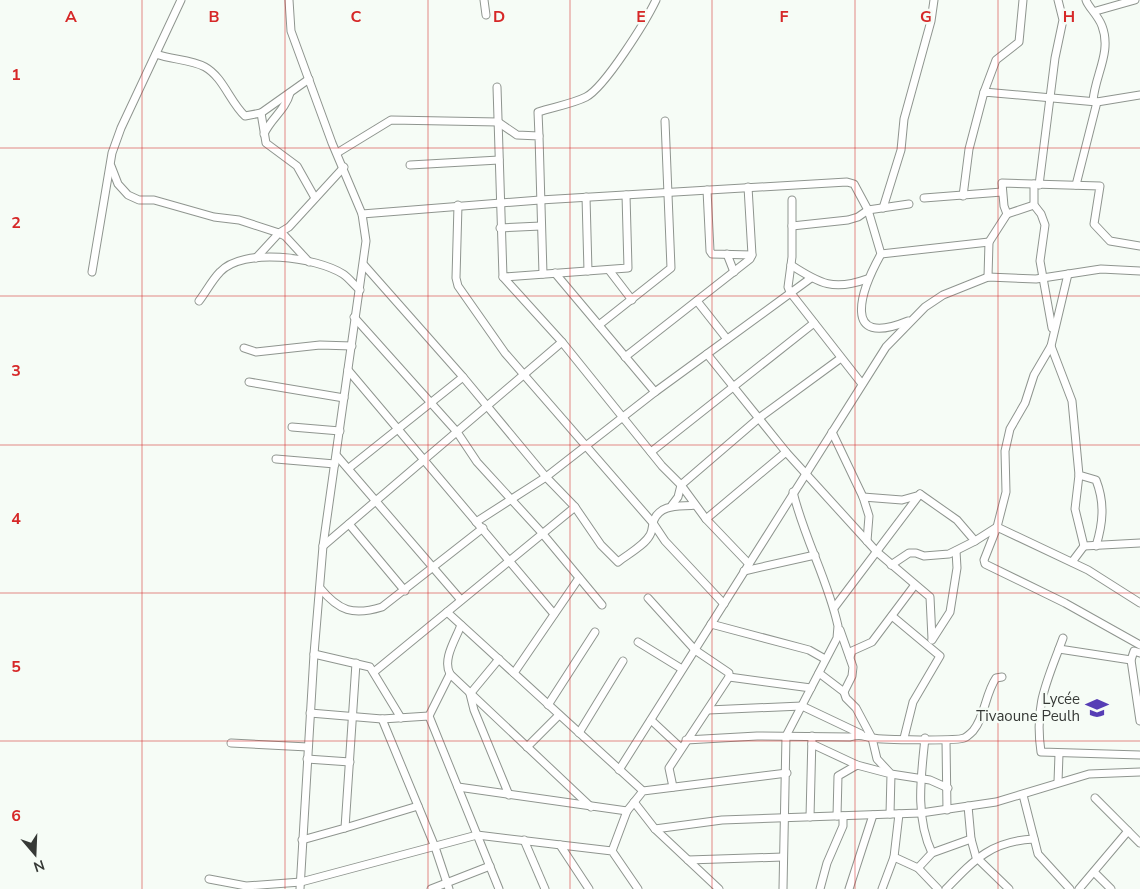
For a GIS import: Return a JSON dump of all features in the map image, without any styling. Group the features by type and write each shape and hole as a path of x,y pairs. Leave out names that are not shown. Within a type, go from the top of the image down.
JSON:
{"street":[{"path":"92,272 110,164 121,128 181,0"},
{"path":"289,0 291,31 362,214 366,241 323,546 310,713 300,886"},
{"path":"484,0 486,15"},
{"path":"544,274 538,112 586,96 598,88 643,26 656,0"},
{"path":"883,208 901,150 904,119 931,21 934,0"},
{"path":"963,196 968,149 984,92 996,60 1019,42 1023,0"},
{"path":"1053,334 1045,278 1040,261 1045,225 1041,214 1034,205 1051,99 1055,58 1063,20 1058,0"},
{"path":"1076,186 1095,102 1095,80 1102,65 1107,42 1096,11 1086,0"},
{"path":"1096,11 1135,0"},
{"path":"156,54 189,60 207,68 216,76 245,116 261,114 309,79"},
{"path":"497,87 499,203 503,277 562,342 622,418 681,485 706,519 749,564"},
{"path":"984,92 1095,102 1140,95"},
{"path":"264,134 270,122 286,106 290,93"},
{"path":"261,114 266,143 296,166 315,198"},
{"path":"337,152 390,120 498,122 517,135 539,136"},
{"path":"599,325 671,268 665,122"},
{"path":"410,165 499,160"},
{"path":"110,164 118,184 128,196 139,200 154,200 189,211 239,220 279,233 286,236 310,262"},
{"path":"256,258 279,233 289,227 344,167"},
{"path":"362,214 458,205 847,182 854,184 868,210 881,254 867,279 861,316 864,323 873,328 889,329 913,319"},
{"path":"1007,214 1002,183 1102,187 1094,224 1110,241 1140,246"},
{"path":"748,187 752,255"},
{"path":"707,190 710,251 712,254 752,255"},
{"path":"924,198 1002,192"},
{"path":"503,277 628,268 626,195"},
{"path":"586,197 588,271"},
{"path":"792,200 791,265 788,287 862,384"},
{"path":"792,226 848,220 858,217 868,210 908,204"},
{"path":"458,205 456,278 458,286 505,353 653,523 665,540 724,604"},
{"path":"988,277 989,242 1007,214 1034,205"},
{"path":"500,228 541,226"},
{"path":"881,254 989,242"},
{"path":"727,254 734,272"},
{"path":"625,357 734,272 752,255"},
{"path":"199,300 220,271 235,263 256,258 277,258 310,262 343,274 360,290"},
{"path":"364,264 463,377 546,477 575,507 601,545 618,562 644,542 651,534 653,523 659,513 672,505 678,497 681,485 759,418 841,358"},
{"path":"791,265 811,278 830,286 843,286 867,279"},
{"path":"619,770 886,347 913,319 943,295 988,277 1045,278 1101,269 1140,271"},
{"path":"610,270 632,300"},
{"path":"555,273 655,392"},
{"path":"1068,274 1051,346 1034,375 1025,403 1010,429 1005,451 1006,492 997,526 984,560 985,564 1065,603 1140,645"},
{"path":"476,522 546,477 655,392 811,278"},
{"path":"697,301 727,339"},
{"path":"354,317 457,432 478,462 542,533 602,605"},
{"path":"651,452 814,323"},
{"path":"323,546 562,342"},
{"path":"244,348 256,352 320,345 352,346"},
{"path":"1051,346 1072,401 1079,475 1075,510 1084,546"},
{"path":"707,354 735,386 786,452 876,552 914,586 930,597 932,639"},
{"path":"348,370 399,428 554,614"},
{"path":"349,468 463,377"},
{"path":"249,382 344,398"},
{"path":"292,426 340,431"},
{"path":"832,432 863,497 869,516 867,541"},
{"path":"706,519 786,452"},
{"path":"336,456 349,468 461,600"},
{"path":"276,459 335,464"},
{"path":"1079,475 1096,480 1100,488 1103,514 1096,546"},
{"path":"793,492 799,518 815,555 850,657 852,676 844,692"},
{"path":"920,494 958,520 976,541"},
{"path":"863,497 902,500 920,494"},
{"path":"834,608 920,494"},
{"path":"672,505 695,505"},
{"path":"374,672 575,507"},
{"path":"349,524 405,591"},
{"path":"891,565 909,553 936,556 956,551 976,541 997,526"},
{"path":"997,526 1072,562 1140,603"},
{"path":"320,588 333,603 348,610 365,612 382,607 405,591 482,528"},
{"path":"1084,546 1140,543"},
{"path":"1072,562 1084,546"},
{"path":"927,647 950,612 957,568 956,551"},
{"path":"744,571 815,555"},
{"path":"514,673 579,578"},
{"path":"850,657 852,651 872,642 914,586"},
{"path":"648,598 695,650 727,670 729,677 669,768 673,787"},
{"path":"447,612 643,791"},
{"path":"892,616 940,656 912,702 904,738"},
{"path":"711,624 810,650 825,658"},
{"path":"461,625 447,661 446,668 450,674 592,807"},
{"path":"783,889 786,736 837,638 838,626"},
{"path":"548,704 595,632"},
{"path":"1064,638 1042,696 1037,727 1042,754 1140,755"},
{"path":"638,642 682,669"},
{"path":"1059,649 1131,660"},
{"path":"1140,652 1134,651 1131,660 1140,721"},
{"path":"314,654 370,667 401,718"},
{"path":"470,694 499,659"},
{"path":"578,733 623,661"},
{"path":"345,828 356,663"},
{"path":"819,673 844,692 846,698 856,708 872,738 877,758 891,774 890,814"},
{"path":"450,674 429,716 499,889"},
{"path":"729,677 811,688"},
{"path":"708,710 802,706 872,738 925,738 946,742 964,738 971,733 977,726 990,686 996,678 1002,677"},
{"path":"470,694 474,710 509,795"},
{"path":"310,713 382,719 429,716"},
{"path":"527,747 559,715"},
{"path":"382,719 435,847 448,886"},
{"path":"651,720 681,748"},
{"path":"686,740 757,736 786,736 812,740 850,737 860,734"},
{"path":"925,738 921,779 921,813 926,840 932,853"},
{"path":"812,740 857,765 891,774 930,780 948,788"},
{"path":"810,817 812,740"},
{"path":"946,742 947,810"},
{"path":"230,743 308,747"},
{"path":"1058,782 1059,754"},
{"path":"307,760 350,762"},
{"path":"820,889 827,863 843,826 840,816 838,776 857,765"},
{"path":"655,829 722,820 899,814 947,810 1023,795 1058,782 1089,774 1140,772"},
{"path":"612,851 627,810 643,791 786,773"},
{"path":"458,787 592,807 627,810"},
{"path":"1023,795 1034,839 1042,860 1070,889"},
{"path":"1095,798 1140,843"},
{"path":"634,802 655,829 719,889"},
{"path":"302,840 418,806"},
{"path":"968,806 971,840 976,858 1009,889"},
{"path":"849,889 873,814"},
{"path":"882,889 894,857 899,814"},
{"path":"1079,889 1128,831"},
{"path":"209,879 246,886 300,886 477,835 612,851 638,889"},
{"path":"946,889 976,858 1010,841 1034,839"},
{"path":"524,840 545,889"},
{"path":"918,868 932,853 971,840"},
{"path":"560,845 589,889"},
{"path":"688,860 783,857"},
{"path":"894,857 918,868 938,889"},
{"path":"431,889 448,886 490,866"},
{"path":"1094,872 1111,889"}],"place":[{"name":"Lycée Tivaoune Peulh","path":"1097,708"}]}
